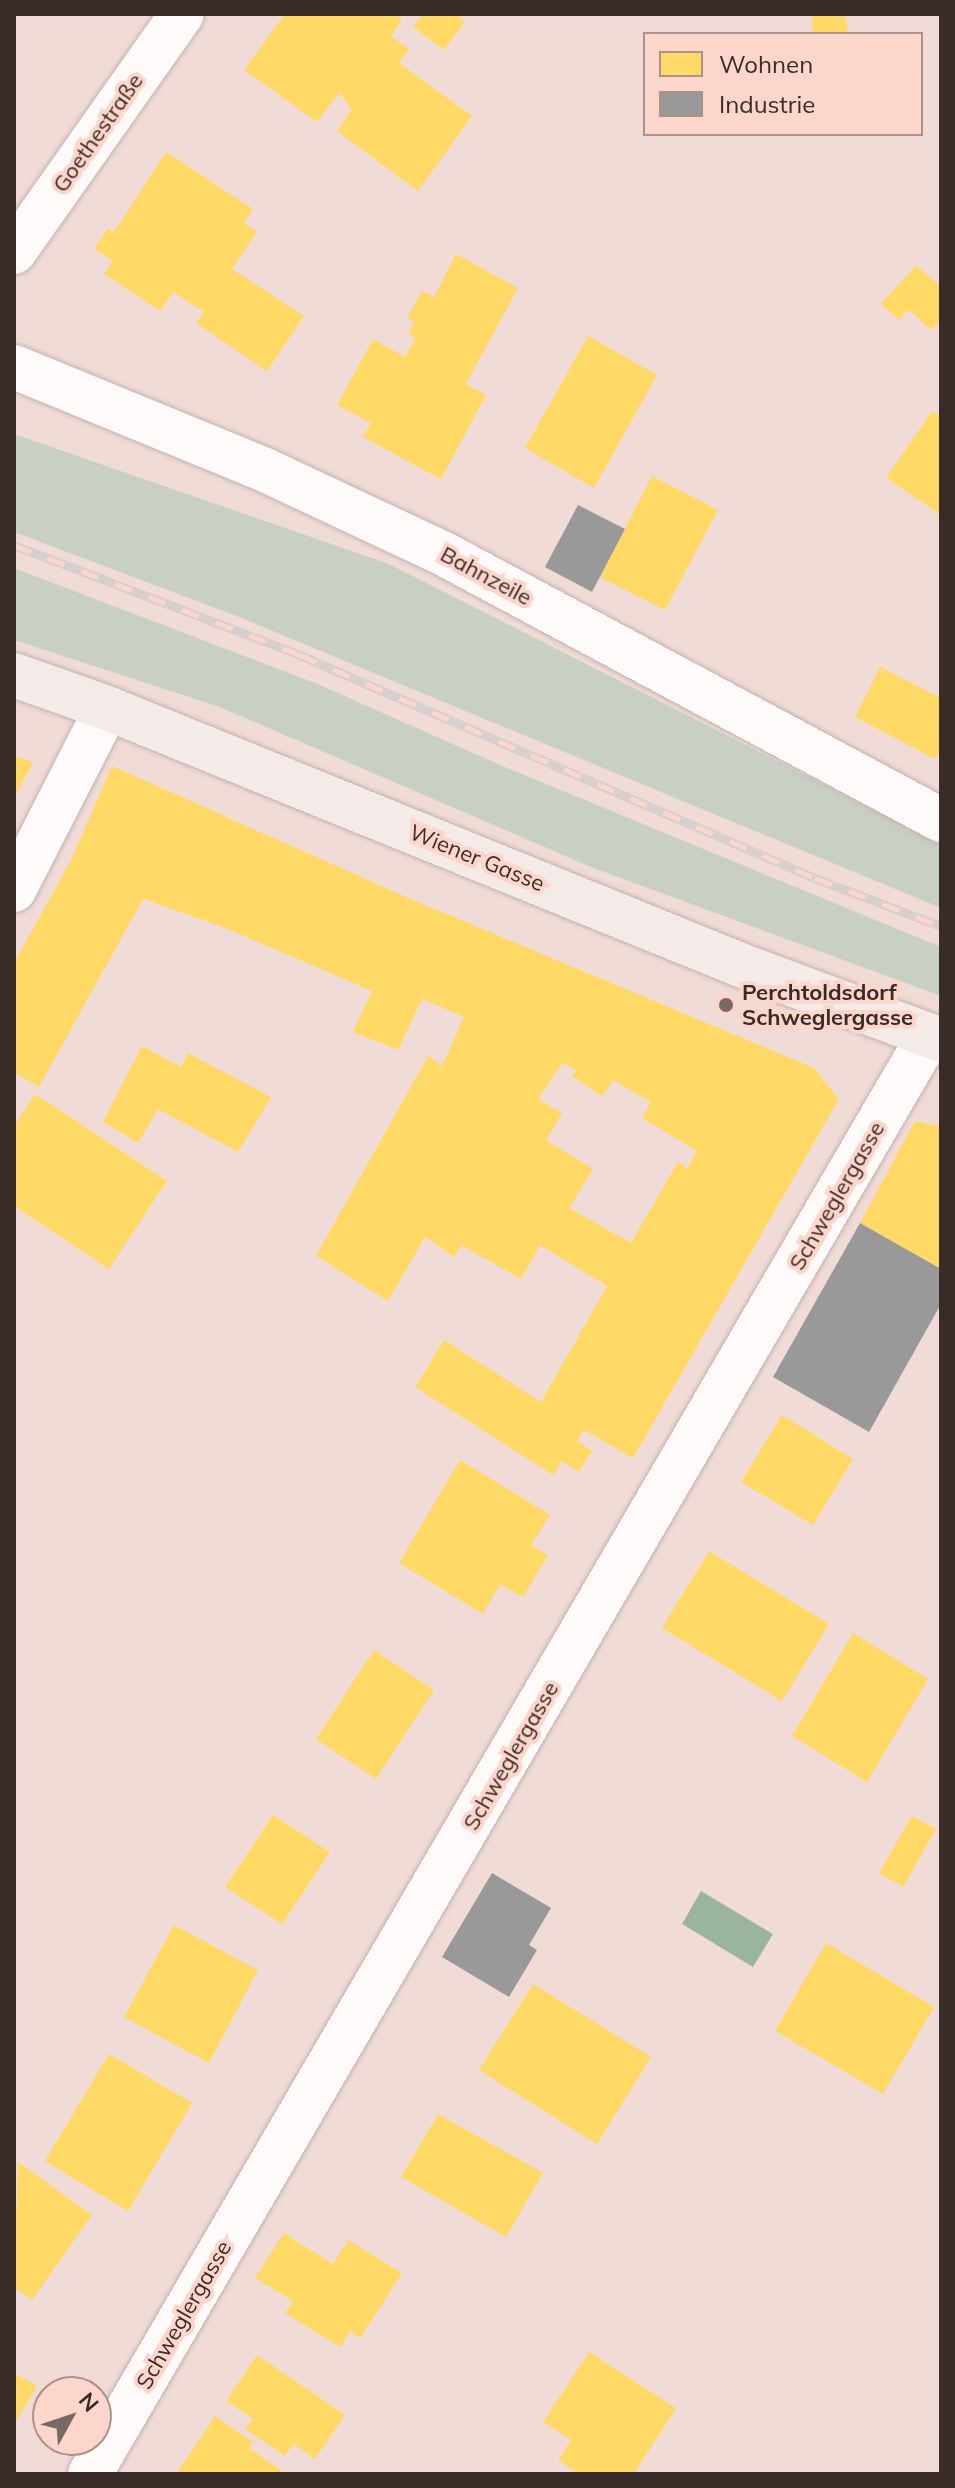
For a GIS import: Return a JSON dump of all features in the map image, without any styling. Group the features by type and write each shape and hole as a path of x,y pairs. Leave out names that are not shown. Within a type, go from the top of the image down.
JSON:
{"main road":[{"name":"Wiener Gasse","path":"14,675 107,708 738,964 935,1038"}],"street":[{"name":"Goethestraße","path":"14,252 182,14"},
{"name":"Bahnzeile","path":"14,367 265,470 444,554 941,820"},
{"path":"14,890 107,708"},
{"name":"Schweglergasse","path":"90,2474 935,1038"}],"shaded area":[{"path":"14,434 389,564 941,844 941,908 234,615 14,532"},
{"path":"14,568 315,683 500,765 941,947 941,996 591,867 220,707 14,640"},
{"path":"701,1891 773,1934 753,1967 682,1924"}],"building: Wohnen":[{"path":"285,14 395,14 402,20 391,36 409,49 399,63 472,116 418,191 337,131 352,109 339,93 317,122 244,70"},
{"path":"423,14 456,14 465,21 444,50 413,27"},
{"path":"811,14 845,14 848,32 813,32"},
{"path":"166,152 253,209 244,223 257,232 232,269 304,316 267,371 196,323 204,312 173,292 160,311 104,274 113,261 94,249 108,228 114,232"},
{"path":"456,254 518,288 466,384 486,395 441,479 363,437 371,423 337,405 373,339 405,357 416,338 408,334 414,322 407,318 422,291 434,297"},
{"path":"916,265 941,287 941,319 932,330 908,310 899,320 881,304"},
{"path":"588,336 657,375 594,488 525,448"},
{"path":"932,411 941,417 941,515 886,478"},
{"path":"652,476 718,510 665,610 600,577"},
{"path":"880,667 941,698 941,748 935,759 855,717"},
{"path":"14,755 33,762 14,798"},
{"path":"112,766 411,899 814,1068 839,1099 633,1458 584,1430 577,1441 592,1451 579,1472 562,1461 553,1475 415,1387 444,1340 541,1402 607,1286 540,1245 521,1279 461,1245 454,1257 425,1237 388,1301 316,1256 428,1056 442,1066 464,1017 422,999 398,1050 353,1032 372,991 223,927 143,899 39,1087 14,1072 14,963 71,860","holes":["562,1063 576,1070 572,1076 602,1096 613,1080 651,1102 642,1118 697,1151 687,1169 678,1162 631,1243 569,1208 593,1169 546,1140 562,1113 538,1099"]},
{"path":"142,1046 181,1067 188,1053 271,1097 238,1152 158,1109 138,1143 103,1122"},
{"path":"35,1094 167,1181 109,1269 14,1206 14,1126"},
{"path":"915,1121 941,1127 941,1269 860,1223"},
{"path":"782,1415 853,1459 813,1525 741,1482"},
{"path":"460,1460 550,1515 531,1545 548,1555 523,1597 500,1584 483,1614 399,1563"},
{"path":"709,1551 829,1624 782,1701 662,1628"},
{"path":"853,1633 928,1679 867,1782 792,1736"},
{"path":"374,1650 434,1690 376,1779 316,1739"},
{"path":"273,1815 330,1852 282,1924 225,1887"},
{"path":"912,1816 936,1829 903,1887 879,1873"},
{"path":"174,1925 258,1970 209,2063 124,2017"},
{"path":"826,1943 934,2007 883,2094 775,2031"},
{"path":"533,1984 651,2057 597,2144 479,2070"},
{"path":"109,2054 192,2103 128,2211 45,2161"},
{"path":"438,2114 543,2173 506,2237 401,2177"},
{"path":"18,2162 92,2215 32,2300 14,2287"},
{"path":"284,2233 333,2264 348,2240 402,2273 360,2338 350,2331 340,2347 285,2313 293,2301 255,2278"},
{"path":"589,2352 676,2408 634,2474 579,2474 558,2460 571,2440 543,2422"},
{"path":"257,2355 345,2415 315,2459 293,2444 285,2456 245,2429 253,2419 226,2401"},
{"path":"14,2373 32,2383 32,2394 14,2425"},
{"path":"215,2416 253,2442 249,2448 286,2474 176,2474"}],"building: Industrie":[{"path":"578,505 625,529 592,592 545,567"},
{"path":"860,1223 941,1269 941,1304 869,1432 773,1377"},
{"path":"492,1873 551,1908 529,1945 537,1950 509,1997 442,1957"}],"railway":[{"path":"14,545 300,655 815,878 941,926"}],"place":[{"name":"Perchtoldsdorf Schweglergasse","path":"726,1005"}]}
